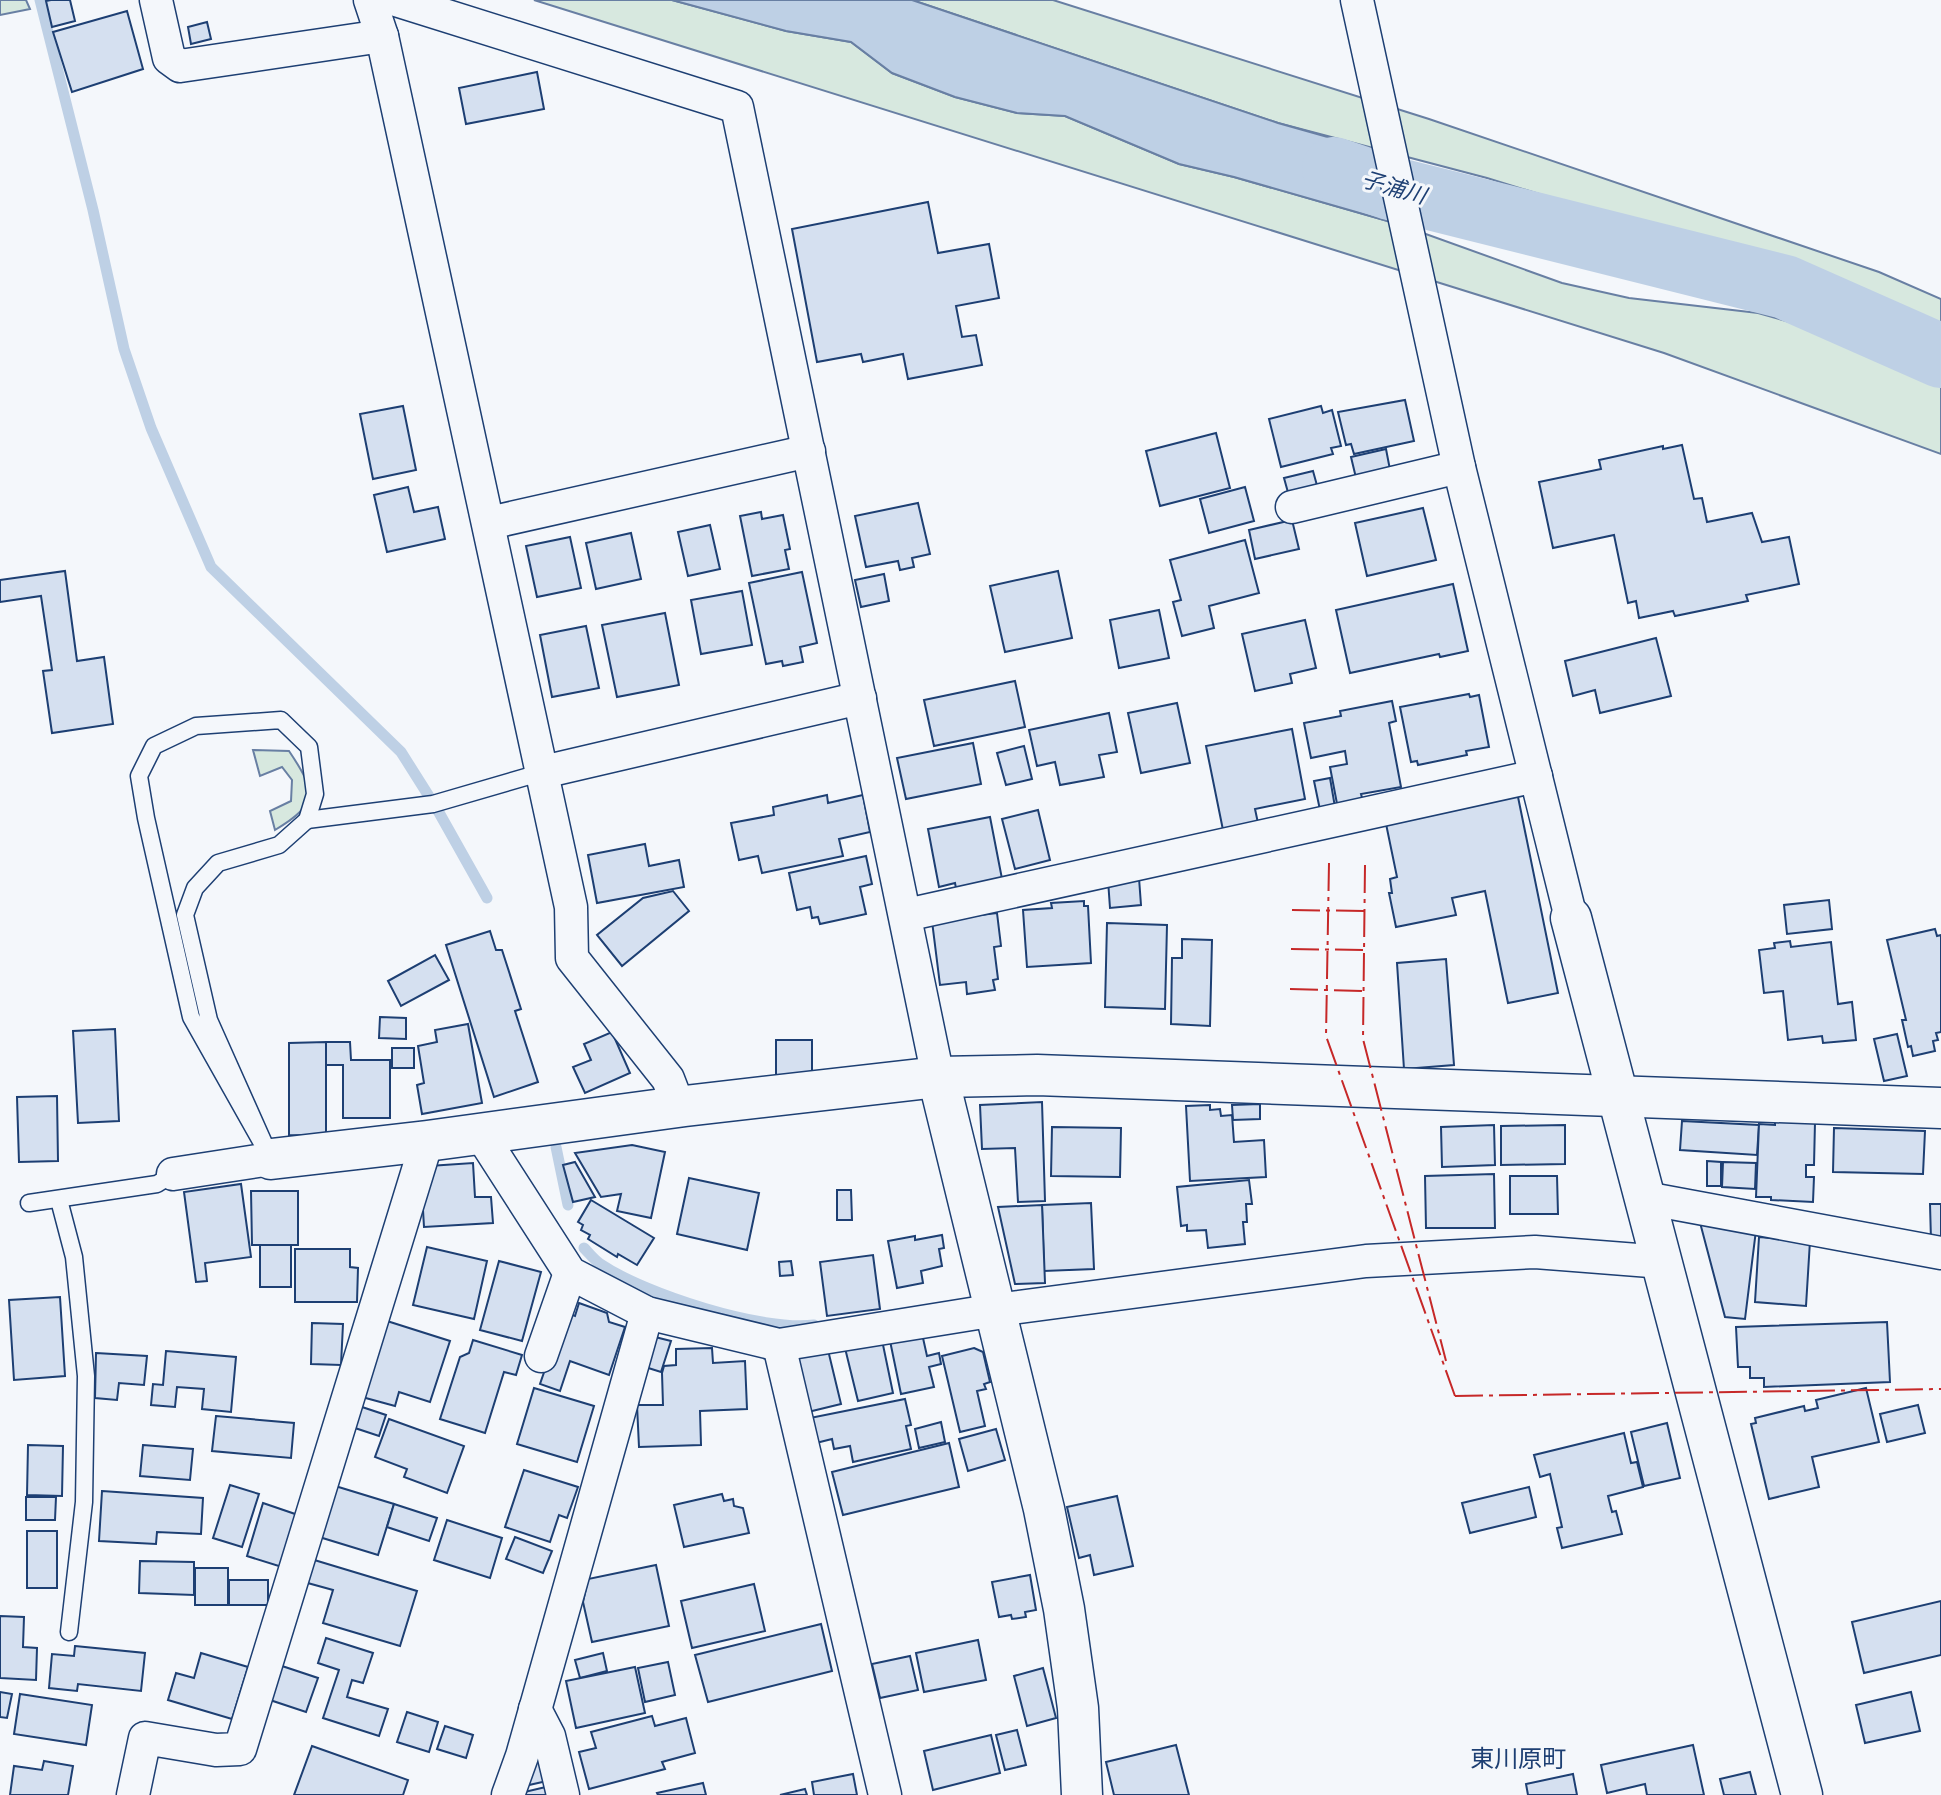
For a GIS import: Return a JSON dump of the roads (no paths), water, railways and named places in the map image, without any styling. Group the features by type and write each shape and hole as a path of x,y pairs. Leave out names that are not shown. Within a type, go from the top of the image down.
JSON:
{"street":[{"path":"156,0 169,58 180,66 382,36"},
{"path":"370,0 382,36 543,772 571,907 572,958 668,1079 673,1092 673,1108"},
{"path":"396,0 737,107 938,1077 1044,1509 1064,1609 1078,1708 1082,1795"},
{"path":"1357,0 1459,467 1617,1097 1802,1795"},
{"path":"489,523 809,451"},
{"path":"1292,507 1459,467"},
{"path":"543,772 860,698"},
{"path":"906,915 1536,776"},
{"path":"173,1174 673,1108 938,1077 1037,1075 1941,1108"},
{"path":"480,1133 570,1273 647,1313 779,1345 996,1310 1366,1261 1535,1252 1663,1262"},
{"path":"133,1795 145,1738 216,1750 240,1749 427,1141"},
{"path":"1645,1198 1941,1253"},
{"path":"541,1356 570,1273"},
{"path":"508,1795 647,1313"},
{"path":"779,1345 885,1795"},
{"path":"535,1709 549,1736 563,1795"}],"lane":[{"path":"281,720 309,747 315,794 307,820 279,845 218,863 195,888 185,915 209,1020 271,1159 191,1017 146,818 139,776 154,746 196,726 281,720"},
{"path":"307,820 433,804 543,772"},
{"path":"29,1203 157,1184 173,1174"},
{"path":"59,1200 74,1257 86,1376 84,1502 69,1632"}],"water":[{"path":"672,0 912,0 1278,123 1381,152 1398,224 1179,164 1065,116 1017,113 955,97 892,73 851,42 786,31"}],"waterway":[{"path":"40,0 124,349 151,428 211,567 401,752 487,898"},
{"name":"子浦川","path":"1334,169 1390,188 1785,287 1941,356"},
{"path":"556,1147 568,1205"},
{"path":"584,1248 599,1263 621,1276 675,1299 765,1323 814,1325"}],"district":[{"name":"東川原町","path":"1518,1759"}]}
